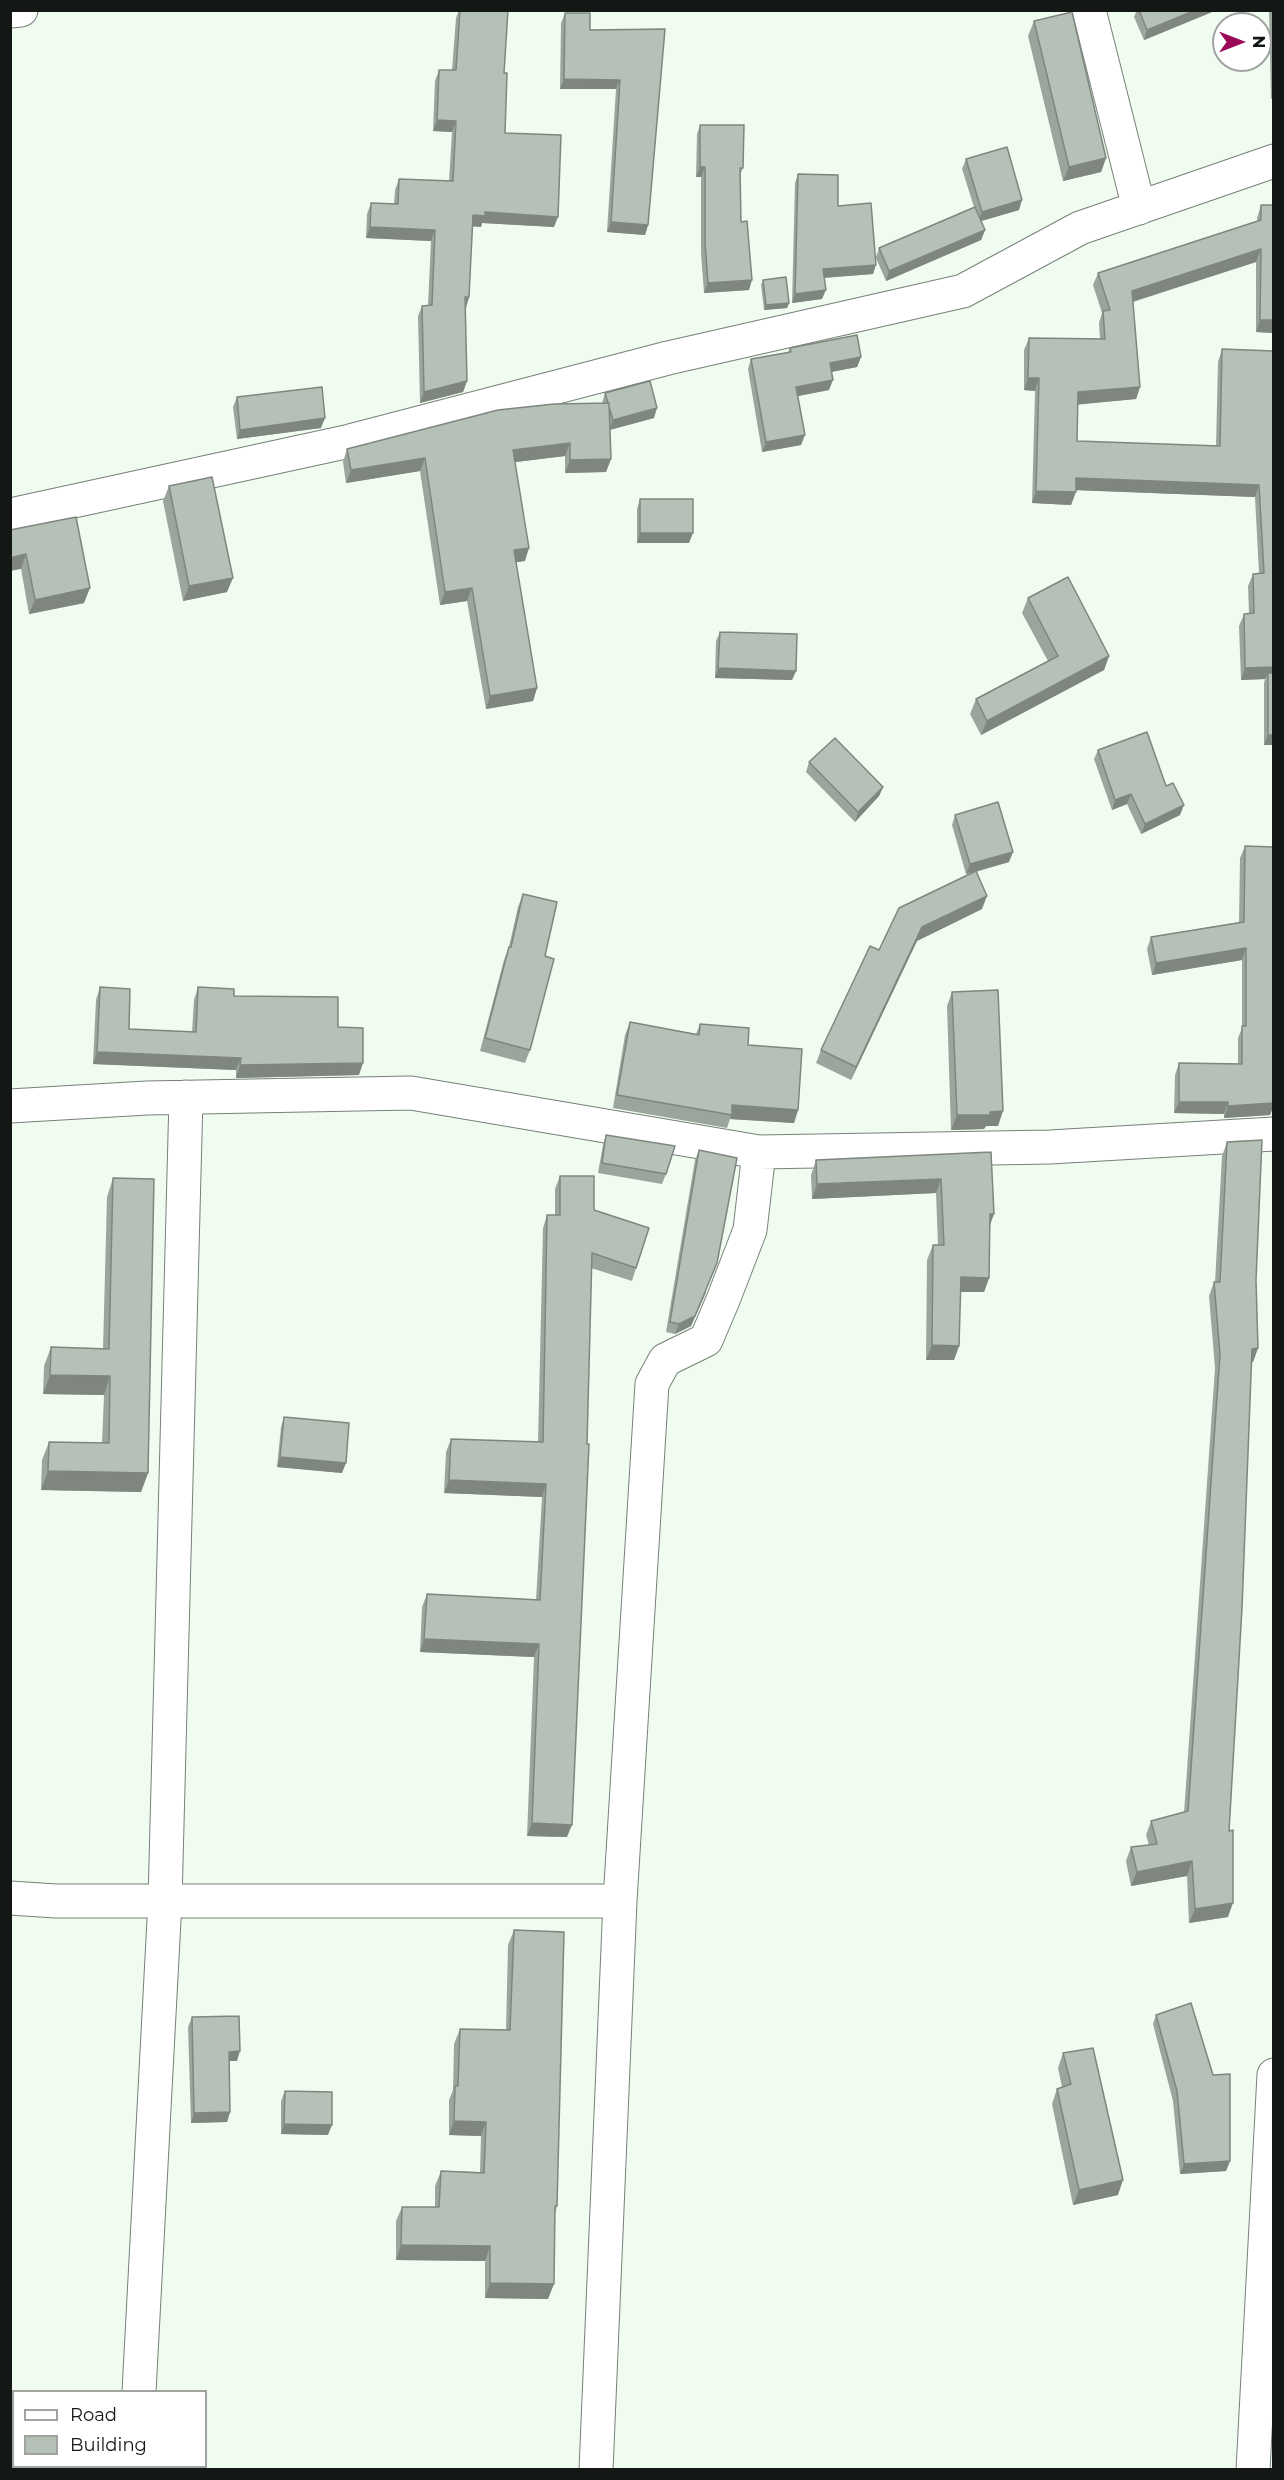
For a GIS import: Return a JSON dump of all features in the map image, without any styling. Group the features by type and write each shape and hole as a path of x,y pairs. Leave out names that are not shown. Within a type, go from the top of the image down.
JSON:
{"street":[{"path":"10,11 21,10"},
{"path":"1089,10 1139,208"},
{"path":"10,515 350,441 668,358 963,291 1080,228 1274,160"},
{"path":"10,1106 186,1097 411,1093 759,1152 1050,1147 1274,1134"},
{"path":"139,2390 165,1901 186,1097"},
{"path":"596,2469 621,1901 652,1384 665,1360 706,1340 750,1230 759,1152"},
{"path":"10,1898 56,1901 621,1901"},
{"path":"1253,2469 1274,2075"}],"building":[{"path":"460,10 508,10 504,73 507,73 505,133 561,135 558,217 485,212 485,216 473,215 469,297 465,297 467,381 424,392 422,306 432,305 435,230 370,227 371,203 398,204 399,179 453,181 456,121 437,120 439,70 456,70"},
{"path":"1139,10 1196,10 1147,30"},
{"path":"1072,12 1106,158 1069,167 1034,21"},
{"path":"565,13 590,13 590,30 665,29 648,225 611,222 620,80 564,79"},
{"path":"700,125 744,125 743,168 740,168 741,222 747,221 752,280 708,283 705,243 705,167 700,167"},
{"path":"1007,147 1022,200 982,212 966,159"},
{"path":"798,174 838,175 838,206 871,203 876,265 823,269 826,290 795,294"},
{"path":"1261,205 1274,205 1274,320 1260,320 1261,249 1132,291 1140,387 1078,392 1077,441 1220,446 1222,349 1274,351 1274,667 1245,668 1244,614 1254,613 1253,574 1264,573 1259,485 1076,478 1076,492 1036,491 1039,378 1028,378 1029,338 1105,339 1103,311 1110,310 1098,273 1261,220"},
{"path":"975,207 985,230 889,271 879,248"},
{"path":"786,277 789,303 766,305 763,280"},
{"path":"857,335 861,357 830,363 833,380 796,387 805,435 766,442 751,359 791,352 790,348"},
{"path":"650,381 657,408 613,420 605,393"},
{"path":"322,387 325,418 240,430 237,397"},
{"path":"609,403 611,459 570,460 570,443 513,450 529,548 514,550 537,688 490,696 472,588 445,592 425,458 351,470 347,449 498,410 554,404"},
{"path":"212,477 233,578 189,586 169,486"},
{"path":"640,499 693,499 693,533 640,533"},
{"path":"76,517 90,588 35,600 26,554 10,558 10,530"},
{"path":"1068,577 1109,656 987,721 976,699 1058,656 1028,598"},
{"path":"720,632 797,634 796,671 718,668"},
{"path":"1268,673 1274,673 1274,735 1268,735"},
{"path":"1147,732 1166,786 1173,783 1184,805 1145,824 1131,794 1115,800 1098,750"},
{"path":"835,738 883,787 858,812 809,762"},
{"path":"998,802 1013,852 970,864 955,815"},
{"path":"1245,846 1274,847 1274,1103 1228,1106 1228,1102 1179,1102 1179,1063 1242,1064 1242,1026 1246,1026 1246,948 1156,963 1151,937 1244,922"},
{"path":"976,871 987,896 922,927 856,1067 821,1050 870,946 879,950 899,908"},
{"path":"523,894 557,902 545,956 554,959 530,1050 485,1038 509,947 511,947"},
{"path":"100,987 130,989 129,1029 196,1032 198,987 234,989 234,996 338,997 338,1027 363,1028 363,1063 240,1065 241,1058 97,1052"},
{"path":"998,990 1003,1111 990,1112 990,1115 957,1115 952,992"},
{"path":"630,1022 699,1035 700,1024 749,1028 748,1045 802,1049 798,1110 732,1105 732,1115 617,1095"},
{"path":"606,1135 675,1146 666,1174 602,1163"},
{"path":"1262,1140 1256,1280 1258,1348 1252,1349 1242,1608 1229,1831 1233,1830 1233,1903 1195,1909 1192,1861 1137,1872 1131,1847 1157,1844 1151,1821 1188,1811 1220,1354 1214,1282 1220,1282 1227,1142"},
{"path":"699,1150 737,1158 717,1263 695,1316 679,1324 670,1322"},
{"path":"991,1152 994,1214 990,1214 989,1278 961,1277 959,1346 932,1345 933,1245 944,1245 941,1179 817,1184 816,1160"},
{"path":"560,1176 594,1176 594,1210 649,1228 636,1268 592,1253 587,1444 589,1444 572,1825 532,1823 539,1644 424,1639 427,1594 540,1600 546,1484 449,1480 451,1439 543,1442 547,1215 560,1215"},
{"path":"113,1178 154,1179 148,1473 48,1471 49,1442 109,1443 110,1376 50,1375 51,1347 109,1349"},
{"path":"284,1417 349,1423 346,1463 280,1457"},
{"path":"514,1930 564,1932 554,2284 490,2283 490,2246 401,2245 402,2207 439,2207 441,2171 484,2173 486,2122 454,2121 460,2029 510,2030"},
{"path":"1191,2003 1213,2075 1230,2074 1230,2161 1184,2164 1177,2091 1156,2015"},
{"path":"239,2016 240,2051 229,2052 230,2112 194,2113 192,2017"},
{"path":"1093,2048 1123,2180 1079,2190 1057,2089 1071,2084 1063,2053"},
{"path":"285,2091 332,2092 332,2125 284,2124"}]}
